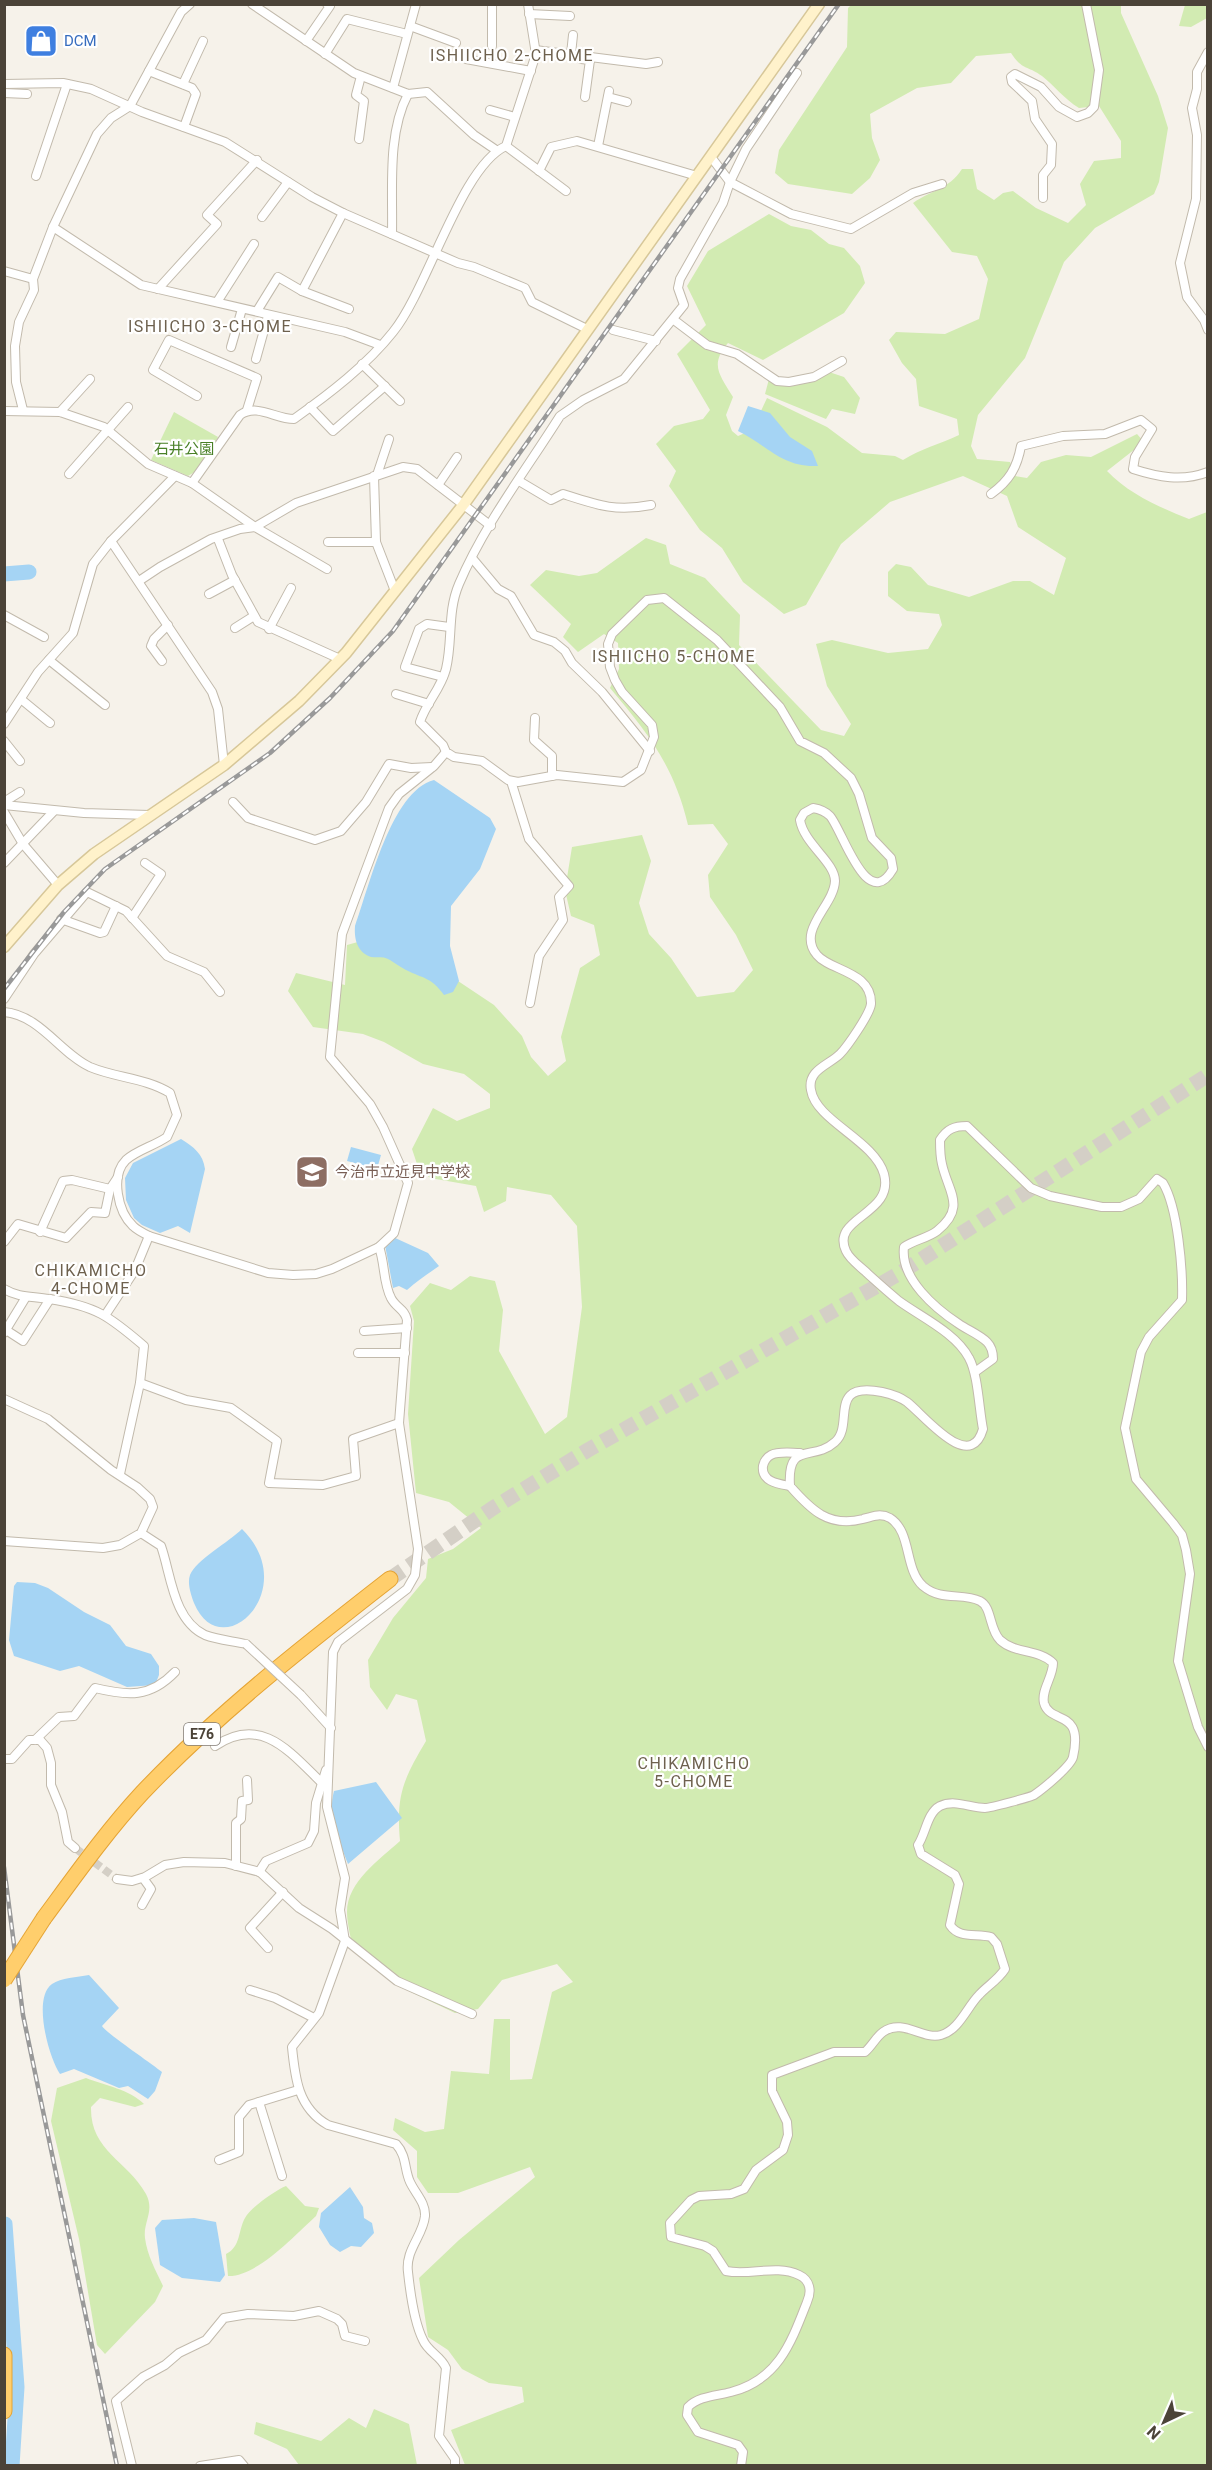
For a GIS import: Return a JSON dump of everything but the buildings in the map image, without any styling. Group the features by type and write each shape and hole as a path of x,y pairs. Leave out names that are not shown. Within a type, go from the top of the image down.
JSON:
{"highway":[{"name":"E76","path":"4,1980 44,1918 107,1834 178,1756 270,1675 390,1579"},
{"path":"4,2355 4,2411"}],"street":[{"path":"23,410 16,382 15,346 19,322 34,290 33,279 53,227 97,134 111,118 130,106 181,12 190,4"},
{"path":"252,4 361,76 408,94 427,92 474,135 496,150"},
{"path":"306,41 330,6 327,4"},
{"path":"393,88 416,4"},
{"path":"492,4 492,46"},
{"path":"506,146 536,50 528,4"},
{"path":"4,947 58,885 94,854 224,765 299,701 340,659 464,504 819,4"},
{"path":"1043,198 1043,175 1051,165 1052,144 1035,119 1032,101 1012,82 1011,77 1015,74 1041,87 1068,114 1077,117 1089,113 1094,106 1100,70 1086,4"},
{"path":"530,14 570,16"},
{"path":"325,54 347,19 409,30 456,43"},
{"path":"573,35 573,55"},
{"path":"183,84 203,41"},
{"path":"536,50 646,64 658,62"},
{"path":"1208,52 1197,72 1197,88 1192,108 1197,135 1196,199 1180,263 1187,297 1204,320 1208,330"},
{"path":"573,55 575,58 590,60 585,97"},
{"path":"466,59 531,71"},
{"path":"149,71 192,88 196,94 184,127"},
{"path":"741,2466 743,2452 738,2445 698,2432 687,2415 688,2407 700,2399 753,2384 774,2368 805,2308 810,2289 808,2281 795,2273 776,2270 726,2271 713,2251 705,2246 671,2237 670,2223 691,2200 699,2196 731,2194 744,2189 756,2170 783,2150 788,2135 787,2122 770,2083 772,2075 834,2052 865,2052 884,2030 904,2027 930,2035 944,2034 956,2024 977,1996 1000,1976 1005,1969 997,1944 991,1937 962,1935 954,1932 950,1925 959,1884 955,1875 921,1854 918,1845 925,1834 931,1813 941,1805 957,1803 985,1808 1033,1796 1068,1767 1073,1759 1074,1729 1071,1722 1048,1710 1044,1703 1044,1693 1053,1671 1053,1663 1047,1657 1009,1646 1000,1640 992,1630 987,1610 982,1602 972,1598 946,1597 924,1587 915,1578 902,1536 893,1520 885,1516 842,1522 826,1518 813,1511 790,1486 774,1483 765,1477 762,1468 765,1460 771,1455 800,1454 837,1441 846,1403 851,1394 861,1390 894,1395 921,1413 946,1437 965,1446 973,1444 981,1437 983,1429 975,1372 969,1356 954,1340 897,1299 854,1262 846,1251 843,1239 848,1228 877,1205 883,1195 885,1179 879,1159 838,1126 811,1093 810,1084 815,1071 840,1054 868,1015 871,1005 869,993 863,983 841,967 818,957 812,947 810,935 834,891 835,878 829,865 806,840 800,820 804,813 813,808 829,815 868,880 879,882 889,877 893,869 891,858 872,838 860,794 851,778 824,753 801,741 780,707 717,640 664,598 655,597 635,610 612,634 608,644 610,667 615,680 622,692 652,725 654,737 641,770 623,782 552,776 518,782 511,781 482,761 454,757 446,752 443,745 420,722 443,677 452,644 449,627 451,608 458,585 472,558 560,416 583,400 624,378 674,320 684,305 678,288 680,279 723,203 730,182 755,133 797,73"},
{"path":"359,139 364,101 356,95 361,76"},
{"path":"4,84 67,84 91,89 225,142 257,160 288,183 343,213 525,288 532,302 587,329"},
{"path":"36,176 67,84"},
{"path":"4,93 27,94"},
{"path":"392,234 396,130 398,113 408,94"},
{"path":"598,146 609,94 627,102"},
{"path":"490,110 515,117"},
{"path":"538,171 551,147 577,141 698,176"},
{"path":"192,483 240,415 247,410 260,410 280,419 294,419 362,364 393,332 411,305 468,187 496,150 506,146"},
{"path":"506,146 566,191"},
{"path":"711,157 730,182 791,214 851,229 913,193 942,184"},
{"path":"158,289 217,224 207,215 257,160"},
{"path":"262,217 288,183"},
{"path":"302,291 343,213"},
{"path":"53,227 141,285 345,332 380,345"},
{"path":"217,302 254,244"},
{"path":"4,270 33,279"},
{"path":"257,311 278,277 302,291 349,309"},
{"path":"231,347 242,309"},
{"path":"256,358 268,315"},
{"path":"674,320 706,345 737,354 777,381 789,382 814,377 842,361"},
{"path":"613,330 656,341"},
{"path":"197,396 153,370 169,340 257,378 247,410"},
{"path":"362,364 400,401"},
{"path":"60,412 90,379"},
{"path":"310,407 333,431 385,386"},
{"path":"69,474 128,407"},
{"path":"4,411 60,412 107,430 148,464 192,483 255,527 327,568"},
{"path":"991,494 1006,484 1017,464 1021,446 1063,436 1105,434 1141,420 1152,429 1132,469 1161,478 1194,477 1208,472"},
{"path":"389,439 375,476 376,542 394,591"},
{"path":"438,485 457,457"},
{"path":"139,581 211,540 240,529 255,527 296,503 403,467 417,470 491,526"},
{"path":"4,724 22,700 38,672 73,633 88,574 111,541 175,476"},
{"path":"519,481 551,500 563,494 596,505 626,510 651,505"},
{"path":"218,539 235,580 254,616 269,629 340,659"},
{"path":"111,541 212,692 218,709 224,765"},
{"path":"328,542 376,542"},
{"path":"472,558 498,589 511,596 534,635 554,642 565,651 572,663 602,692 650,751"},
{"path":"209,594 235,580"},
{"path":"269,629 291,588"},
{"path":"4,615 44,637"},
{"path":"235,628 254,616"},
{"path":"443,677 405,667 419,629 428,624 449,627"},
{"path":"162,661 151,646 154,639 168,625"},
{"path":"49,660 105,705"},
{"path":"396,694 429,704"},
{"path":"22,700 50,723"},
{"path":"535,718 534,740 552,756 552,776"},
{"path":"4,741 20,761"},
{"path":"118,1177 120,1205 125,1217 133,1227 148,1236 268,1273 316,1274 332,1269 379,1247 398,1225 408,1183 370,1104 330,1057 342,934 388,808 399,794 433,767 446,752"},
{"path":"233,802 248,818 315,840 340,831 366,802 389,764 411,768 433,767"},
{"path":"511,781 529,839 569,886 559,897 563,920 539,956 530,1003"},
{"path":"4,803 20,792"},
{"path":"4,803 84,813 148,815"},
{"path":"4,812 23,844 58,885"},
{"path":"4,863 53,812"},
{"path":"132,918 161,874 145,863"},
{"path":"4,999 61,919 87,892 126,911 167,956 204,972 219,992"},
{"path":"61,919 100,933 104,932 116,906"},
{"path":"4,1242 18,1224 66,1238 91,1212 105,1213 111,1189 123,1163 132,1155 167,1137 177,1115 170,1093 160,1086 92,1068 80,1061 41,1028 13,1012 5,1013"},
{"path":"975,1372 993,1359 993,1351 987,1341 960,1325 932,1302 912,1278 903,1256 904,1247 936,1232 949,1219 954,1208 954,1197 942,1164 940,1140 946,1131 957,1126 967,1126 1031,1188 1050,1196 1102,1207 1121,1207 1138,1199 1157,1179 1163,1183 1172,1209 1181,1257 1182,1300 1149,1337 1141,1352 1125,1428 1136,1479 1182,1535 1186,1550 1190,1574 1187,1605 1178,1648 1182,1678 1198,1727 1208,1747"},
{"path":"40,1232 63,1181 72,1180 111,1189"},
{"path":"106,1314 135,1270 148,1236"},
{"path":"379,1247 392,1302 406,1313 407,1328 399,1423 418,1549 415,1575 407,1589 338,1642 333,1659 327,1808 345,1878 340,1910 345,1941 319,2013 292,2047 298,2090 318,2119 328,2125 396,2144 403,2152 409,2180 423,2205 425,2217 407,2256 408,2272 422,2339 428,2349 442,2360 446,2368 439,2436 455,2460 455,2466"},
{"path":"4,1289 16,1296 50,1299 106,1314 144,1346 140,1383 120,1474"},
{"path":"26,1297 5,1331 23,1341 50,1299"},
{"path":"364,1330 407,1328"},
{"path":"358,1353 405,1353"},
{"path":"140,1383 186,1400 231,1407 277,1441 269,1483 323,1485 356,1476 353,1439 399,1423"},
{"path":"4,1399 48,1419 150,1499 153,1507 141,1533 120,1545 103,1548 4,1541"},
{"path":"790,1486 790,1468 800,1454"},
{"path":"141,1533 161,1546 169,1578 181,1609 193,1626 203,1634 216,1639 246,1644 301,1695 331,1728"},
{"path":"35,1740 58,1717 74,1716 95,1688 113,1693 142,1694 162,1685 175,1672"},
{"path":"215,1746 243,1733 266,1735 293,1755 322,1783"},
{"path":"4,1758 12,1759 29,1740 40,1740 47,1748 51,1763 51,1785 62,1812 68,1842 75,1848"},
{"path":"259,1872 266,1861 308,1842 314,1831 316,1803 328,1765"},
{"path":"236,1866 237,1823 241,1819 242,1801 248,1800 247,1780"},
{"path":"117,1879 132,1881 143,1878 165,1865 184,1862 236,1866 259,1872 299,1908 397,1982 472,2014"},
{"path":"142,1905 151,1889 143,1878"},
{"path":"268,1948 250,1928 283,1892"},
{"path":"250,1990 275,1998 314,2018"},
{"path":"219,2160 239,2152 239,2117 249,2105 298,2090"},
{"path":"259,2102 282,2176"},
{"path":"132,2466 116,2401 143,2377 165,2366 179,2353 206,2340 224,2318 248,2314 294,2316 319,2311 337,2319 342,2324 345,2336 365,2341"},
{"path":"200,2466 239,2460 244,2466"}],"green space":[{"path":"851,5 1121,5 1121,13 1158,96 1168,128 1159,182 1154,194 1095,228 1064,262 1025,358 978,415 971,446 977,459 1010,462 1015,476 1027,478 1041,462 1066,455 1091,457 1137,434 1144,442 1107,471 1135,493 1189,519 1207,512 1207,2465 465,2465 451,2430 524,2402 522,2387 489,2383 462,2369 448,2350 428,2337 419,2278 459,2240 535,2177 530,2167 458,2193 428,2193 417,2177 417,2151 393,2130 395,2118 425,2132 444,2129 451,2071 489,2074 494,2019 510,2019 510,2080 532,2079 552,1992 573,1982 557,1964 502,1980 478,2009 455,2013 394,1984 353,1950 347,1917 348,1901 358,1881 374,1863 400,1841 400,1799 407,1778 426,1741 417,1700 396,1694 387,1710 370,1687 368,1660 393,1618 426,1578 428,1559 453,1549 481,1528 449,1502 416,1493 408,1414 414,1321 410,1306 430,1283 451,1290 470,1276 495,1281 503,1310 499,1351 545,1434 567,1417 582,1307 577,1226 551,1195 507,1187 506,1201 484,1212 476,1186 430,1178 418,1167 412,1149 433,1108 457,1121 490,1108 490,1094 464,1074 423,1064 384,1042 363,1034 313,1027 288,991 296,973 345,985 347,945 365,940 449,975 494,1005 522,1036 531,1057 548,1076 566,1061 561,1037 580,968 600,955 594,925 571,916 565,890 572,847 642,835 651,861 639,903 649,934 671,958 697,997 734,992 753,970 736,935 710,897 708,875 728,844 713,824 688,825 675,785 658,751 610,688 619,669 618,643 604,634 578,652 563,637 571,624 530,585 546,570 579,576 597,573 646,538 666,545 670,564 705,578 740,615 739,645 821,730 844,736 851,724 827,686 816,644 832,640 888,653 928,649 942,625 939,614 907,611 888,596 888,572 896,564 911,567 928,585 969,597 1013,581 1030,581 1054,595 1066,558 1018,527 1007,496 963,476 890,502 841,544 806,605 784,614 743,582 722,548 700,530 669,486 676,471 656,444 674,426 703,419 710,410 677,354 706,325 687,286 708,251 769,214 791,226 811,230 829,244 844,248 860,266 865,283 844,313 763,360 728,343 719,358 718,370 733,397 726,415 732,431 738,436 752,430 767,398 827,427 862,453 895,456 903,460 959,435 957,419 919,406 916,379 902,363 889,340 896,332 945,334 979,319 988,279 977,256 952,252 913,203 946,185 962,169 973,169 977,189 994,200 1003,193 1013,191 1036,208 1068,223 1086,205 1080,184 1094,161 1121,158 1121,141 1099,106 1079,108 1042,76 1019,63 1011,53 976,56 951,83 917,88 870,114 872,138 880,160 870,178 852,194 788,184 775,173 779,150 847,47 848,8"},
{"path":"1185,5 1207,5 1207,18 1191,27 1179,26"},
{"path":"829,372 844,377 860,398 855,414 832,409 826,419 765,394 769,379 793,386"},
{"name":"石井公園","path":"174,412 218,437 201,468 188,476 151,460"},
{"path":"86,2078 124,2091 144,2104 135,2107 100,2098 91,2107 92,2122 103,2145 138,2182 146,2194 149,2211 145,2232 146,2244 163,2286 155,2302 105,2354 97,2345 79,2239 51,2121 57,2088"},
{"path":"286,2186 305,2206 319,2208 316,2216 275,2254 251,2270 228,2276 226,2254 237,2243 245,2218 252,2209"},
{"path":"374,2409 409,2424 417,2465 299,2465 287,2449 254,2434 256,2422 321,2441 349,2418 366,2428"}],"water":[{"path":"748,406 770,413 790,437 812,451 818,466 805,466 775,455 738,431"},
{"path":"434,780 490,818 496,829 480,869 451,906 450,946 459,981 453,992 444,995 427,979 388,959 366,955 357,944 355,931 375,866 394,821 405,802 419,788"},
{"path":"181,1139 197,1151 205,1169 190,1233 178,1226 160,1233 142,1225 134,1218 126,1200 125,1178 133,1163"},
{"path":"351,1147 381,1155 377,1169 347,1161"},
{"path":"393,1237 428,1253 439,1266 407,1290 399,1286 393,1288 385,1245"},
{"path":"242,1529 259,1552 264,1575 261,1596 251,1613 237,1624 221,1627 206,1621 194,1603 189,1578 199,1563"},
{"path":"17,1582 35,1583 48,1588 84,1612 110,1625 126,1646 151,1654 159,1666 159,1675 155,1685 127,1687 79,1666 60,1671 14,1656 9,1640 14,1586"},
{"path":"376,1782 402,1818 348,1864 333,1819 334,1791"},
{"path":"89,1975 119,2008 102,2026 162,2072 155,2091 148,2099 128,2086 119,2088 74,2069 60,2074 56,2066 44,2028 43,2002 46,1991 60,1980"},
{"path":"350,2187 363,2207 364,2218 372,2223 374,2233 361,2247 351,2246 340,2252 330,2245 319,2227 321,2213"},
{"path":"194,2218 216,2222 225,2275 220,2282 182,2278 160,2265 155,2228 162,2220"}],"waterway":[{"path":"4,574 29,572"},
{"path":"5,2224 17,2387 12,2466"}],"tunnel":[{"path":"390,1579 493,1508 588,1450 900,1273 1208,1075"},
{"path":"75,1848 117,1879"}],"railway":[{"path":"4,989 64,912 105,869 270,753 330,698 393,631 839,4"},
{"path":"4,1867 23,2015 117,2466"}],"place":[{"name":"DCM","path":"41,41"},
{"name":"今治市立近見中学校","path":"312,1172"}],"district":[{"name":"ISHIICHO 2-CHOME","path":"512,55"},
{"name":"ISHIICHO 3-CHOME","path":"210,326"},
{"name":"ISHIICHO 5-CHOME","path":"674,656"},
{"name":"CHIKAMICHO 4-CHOME","path":"91,1279"},
{"name":"CHIKAMICHO 5-CHOME","path":"694,1772"}]}
